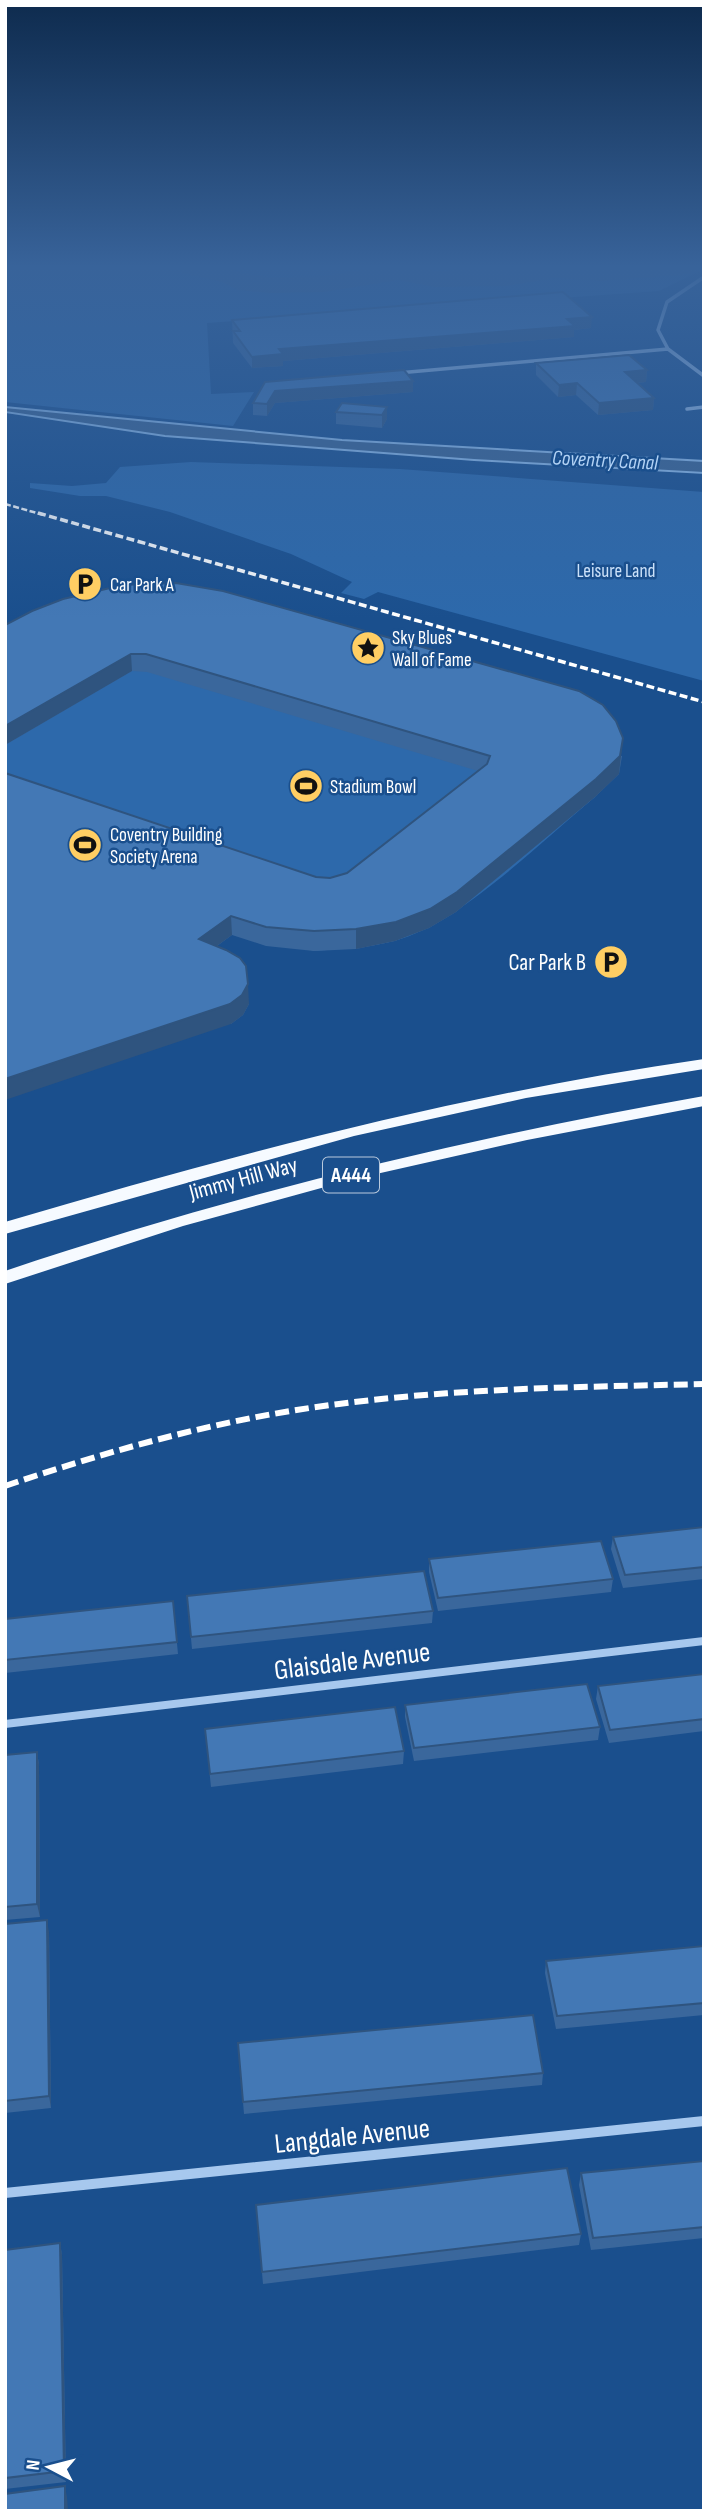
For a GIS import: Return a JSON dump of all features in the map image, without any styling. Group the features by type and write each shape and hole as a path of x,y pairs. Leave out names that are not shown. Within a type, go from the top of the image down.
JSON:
{"highway":[{"name":"Jimmy Hill Way","path":"5,1228 327,1135 564,1084 704,1063"},
{"name":"Jimmy Hill Way","path":"5,1278 219,1209 376,1168 558,1128 704,1101"}],"street":[{"path":"687,410 704,407"},
{"name":"Glaisdale Avenue","path":"5,1724 704,1641"},
{"name":"Langdale Avenue","path":"5,2193 704,2121"}],"green space":[{"path":"5,384 210,384 211,394 254,392 233,426 5,402"},
{"name":"Leisure Land","path":"191,462 400,469 704,492 704,681 378,592 364,599 341,593 352,582 291,554 170,512 106,496 80,496 30,488 30,483 72,486 106,483 120,467"},
{"name":"Stadium Bowl","path":"34,628 595,797 499,879 445,918 394,941 364,947 314,951 5,857 5,643"}],"water":[{"name":"Coventry Canal","path":"5,407 342,440 704,461 704,473 474,460 165,436 5,412"}],"building":[{"path":"264,384 366,384 275,391 267,404 253,403"},
{"path":"579,384 639,384 654,398 599,403"},
{"path":"342,403 387,407 382,415 336,412"},
{"name":"Coventry Building Society Arena","path":"176,583 223,591 579,691 603,705 616,721 623,738 620,756 596,779 457,892 430,909 396,922 356,929 314,931 266,927 231,916 199,939 240,958 246,966 248,984 242,995 230,1004 5,1079 5,773 316,877 330,878 347,873 487,764 490,756 146,654 131,654 5,726 5,625 63,599 123,585"},
{"path":"704,1527 704,1567 625,1575 613,1537"},
{"path":"601,1541 613,1579 438,1598 429,1559"},
{"path":"424,1571 433,1611 191,1637 187,1596"},
{"path":"173,1601 177,1642 5,1660 5,1619"},
{"path":"704,1674 704,1719 610,1730 598,1686"},
{"path":"587,1684 600,1727 414,1748 405,1705"},
{"path":"395,1707 404,1751 210,1774 205,1729"},
{"path":"37,1752 37,1904 5,1907 5,1755"},
{"path":"47,1920 49,2096 5,2101 5,1924"},
{"path":"704,1946 704,2003 557,2016 546,1961"},
{"path":"533,2015 543,2073 243,2102 238,2043"},
{"path":"704,2161 704,2227 593,2238 581,2173"},
{"path":"567,2168 581,2234 262,2272 256,2205"},
{"path":"60,2243 64,2471 5,2478 5,2250"},
{"path":"65,2486 65,2511 5,2511 5,2494"}],"railway":[{"path":"5,504 44,515"},
{"path":"38,513 704,702"},
{"path":"5,1486 170,1436 296,1410 475,1391 704,1384"}],"place":[{"name":"Car Park A","path":"85,584"},
{"name":"Sky Blues Wall of Fame","path":"368,648"},
{"name":"Stadium Bowl","path":"306,786"},
{"name":"Coventry Building Society Arena","path":"85,845"},
{"name":"Car Park B","path":"611,962"}]}
